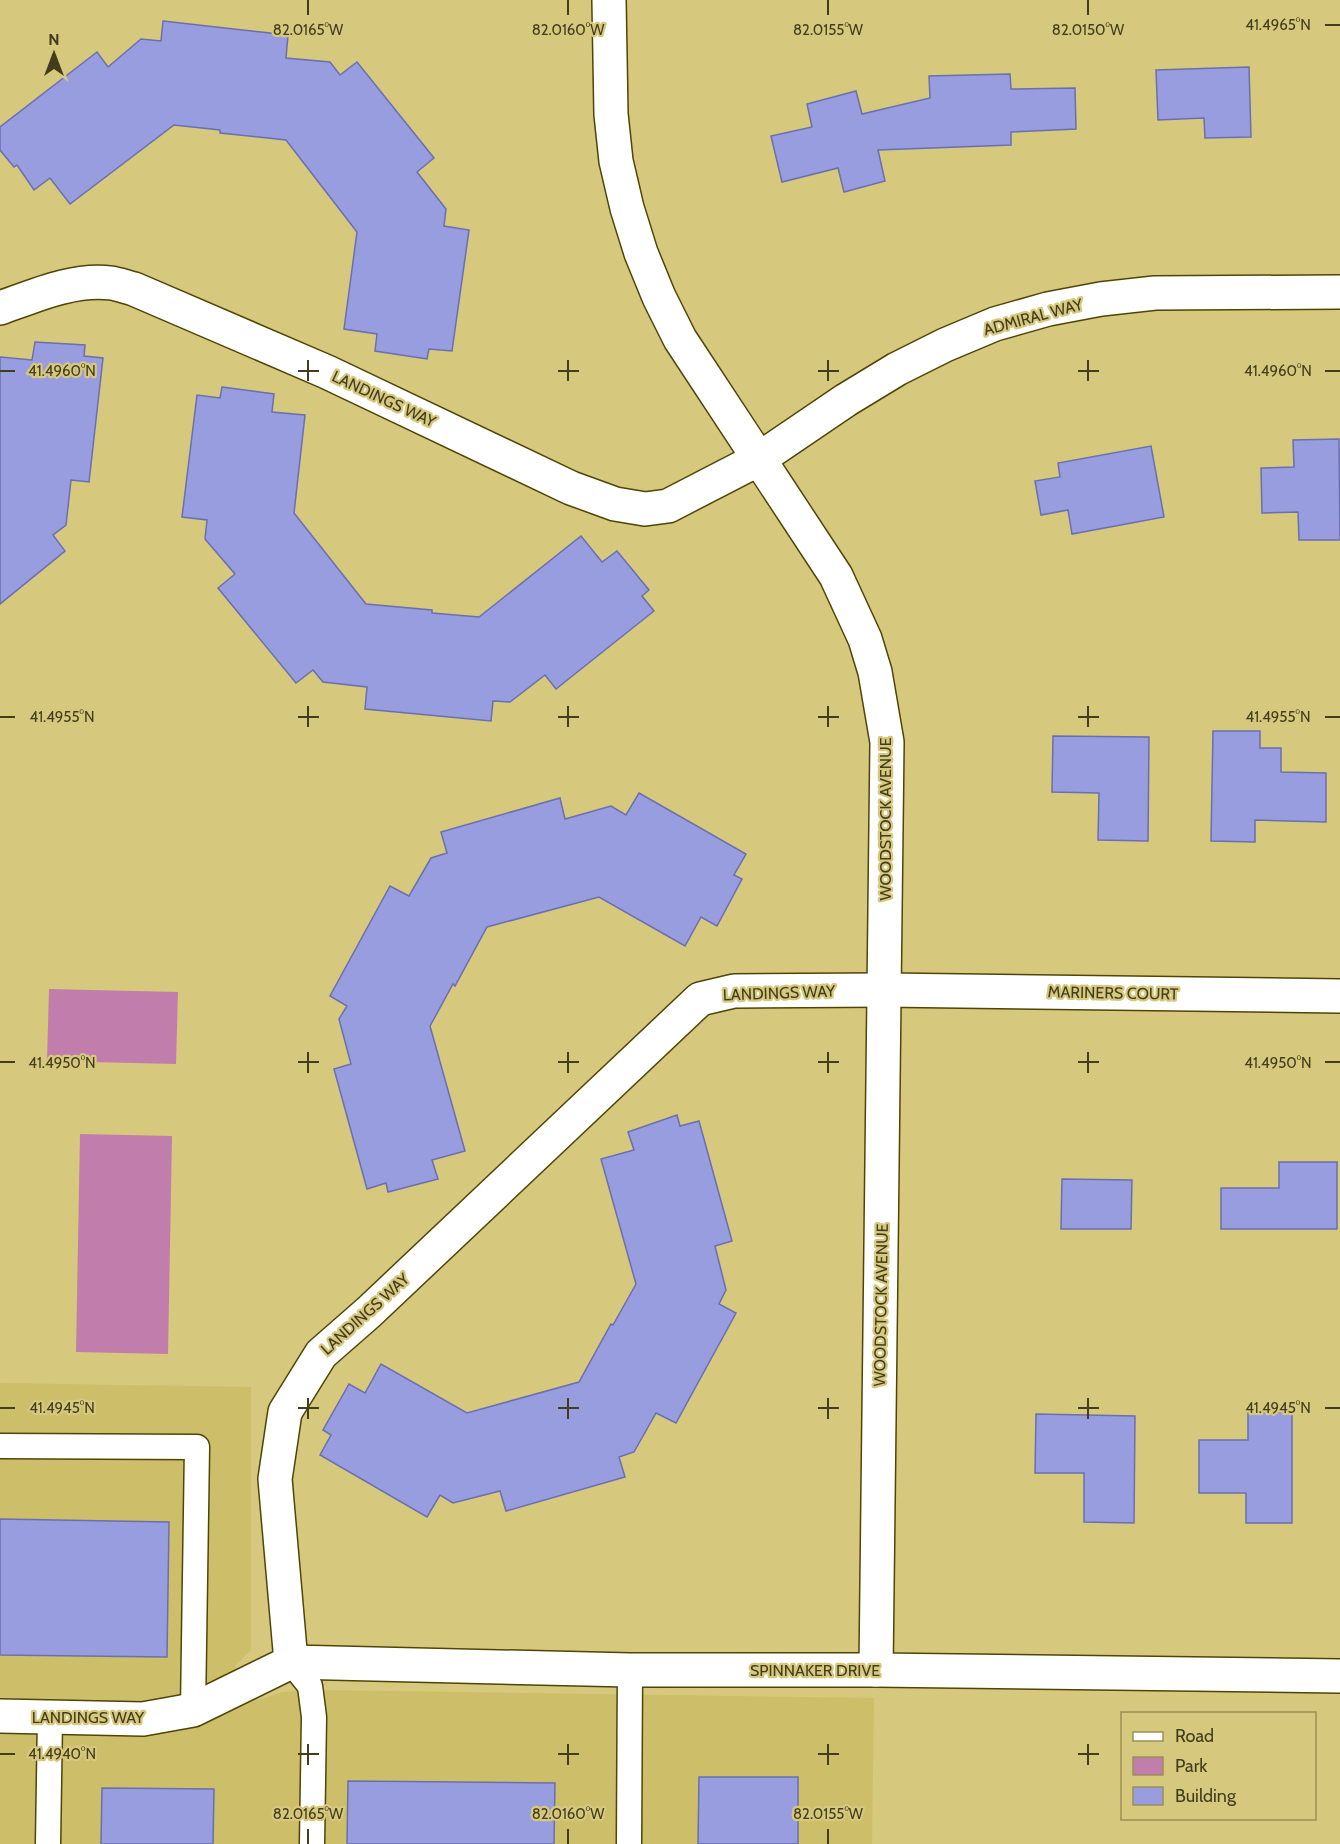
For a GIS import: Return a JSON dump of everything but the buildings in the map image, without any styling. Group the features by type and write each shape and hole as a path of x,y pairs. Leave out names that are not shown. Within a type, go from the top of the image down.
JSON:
{"street":[{"name":"WOODSTOCK AVENUE","path":"609,0 611,114 616,161 641,253 680,339 836,576 865,639 875,672 887,741 876,1670"},
{"name":"LANDINGS WAY","path":"0,308 58,288 90,283 110,283 134,288 327,372 571,488 615,504 645,509 668,506 759,459"},
{"name":"ADMIRAL WAY","path":"759,459 846,400 897,369 945,345 996,324 1027,315 1101,299 1155,293 1340,292"},
{"name":"LANDINGS WAY","path":"0,1716 143,1719 193,1710 291,1662 275,1479 285,1412 321,1354 369,1312 700,999 734,991 885,990"},
{"name":"MARINERS COURT","path":"885,990 1340,996"},
{"name":"SPINNAKER DRIVE","path":"291,1662 630,1670 876,1670 1340,1676"}],"lane":[{"path":"0,1446 197,1447 193,1710"},
{"path":"291,1662 310,1686 314,1717 312,1844"},
{"path":"629,1844 630,1670"},
{"path":"48,1844 50,1717"}],"shaded area":[{"path":"0,1383 251,1387 251,1650 235,1666 257,1700 283,1692 313,1690 874,1698 872,1844 0,1844"}],"green space":[{"path":"49,989 178,992 176,1064 47,1061"},
{"path":"80,1134 172,1136 168,1354 76,1352"}]}
